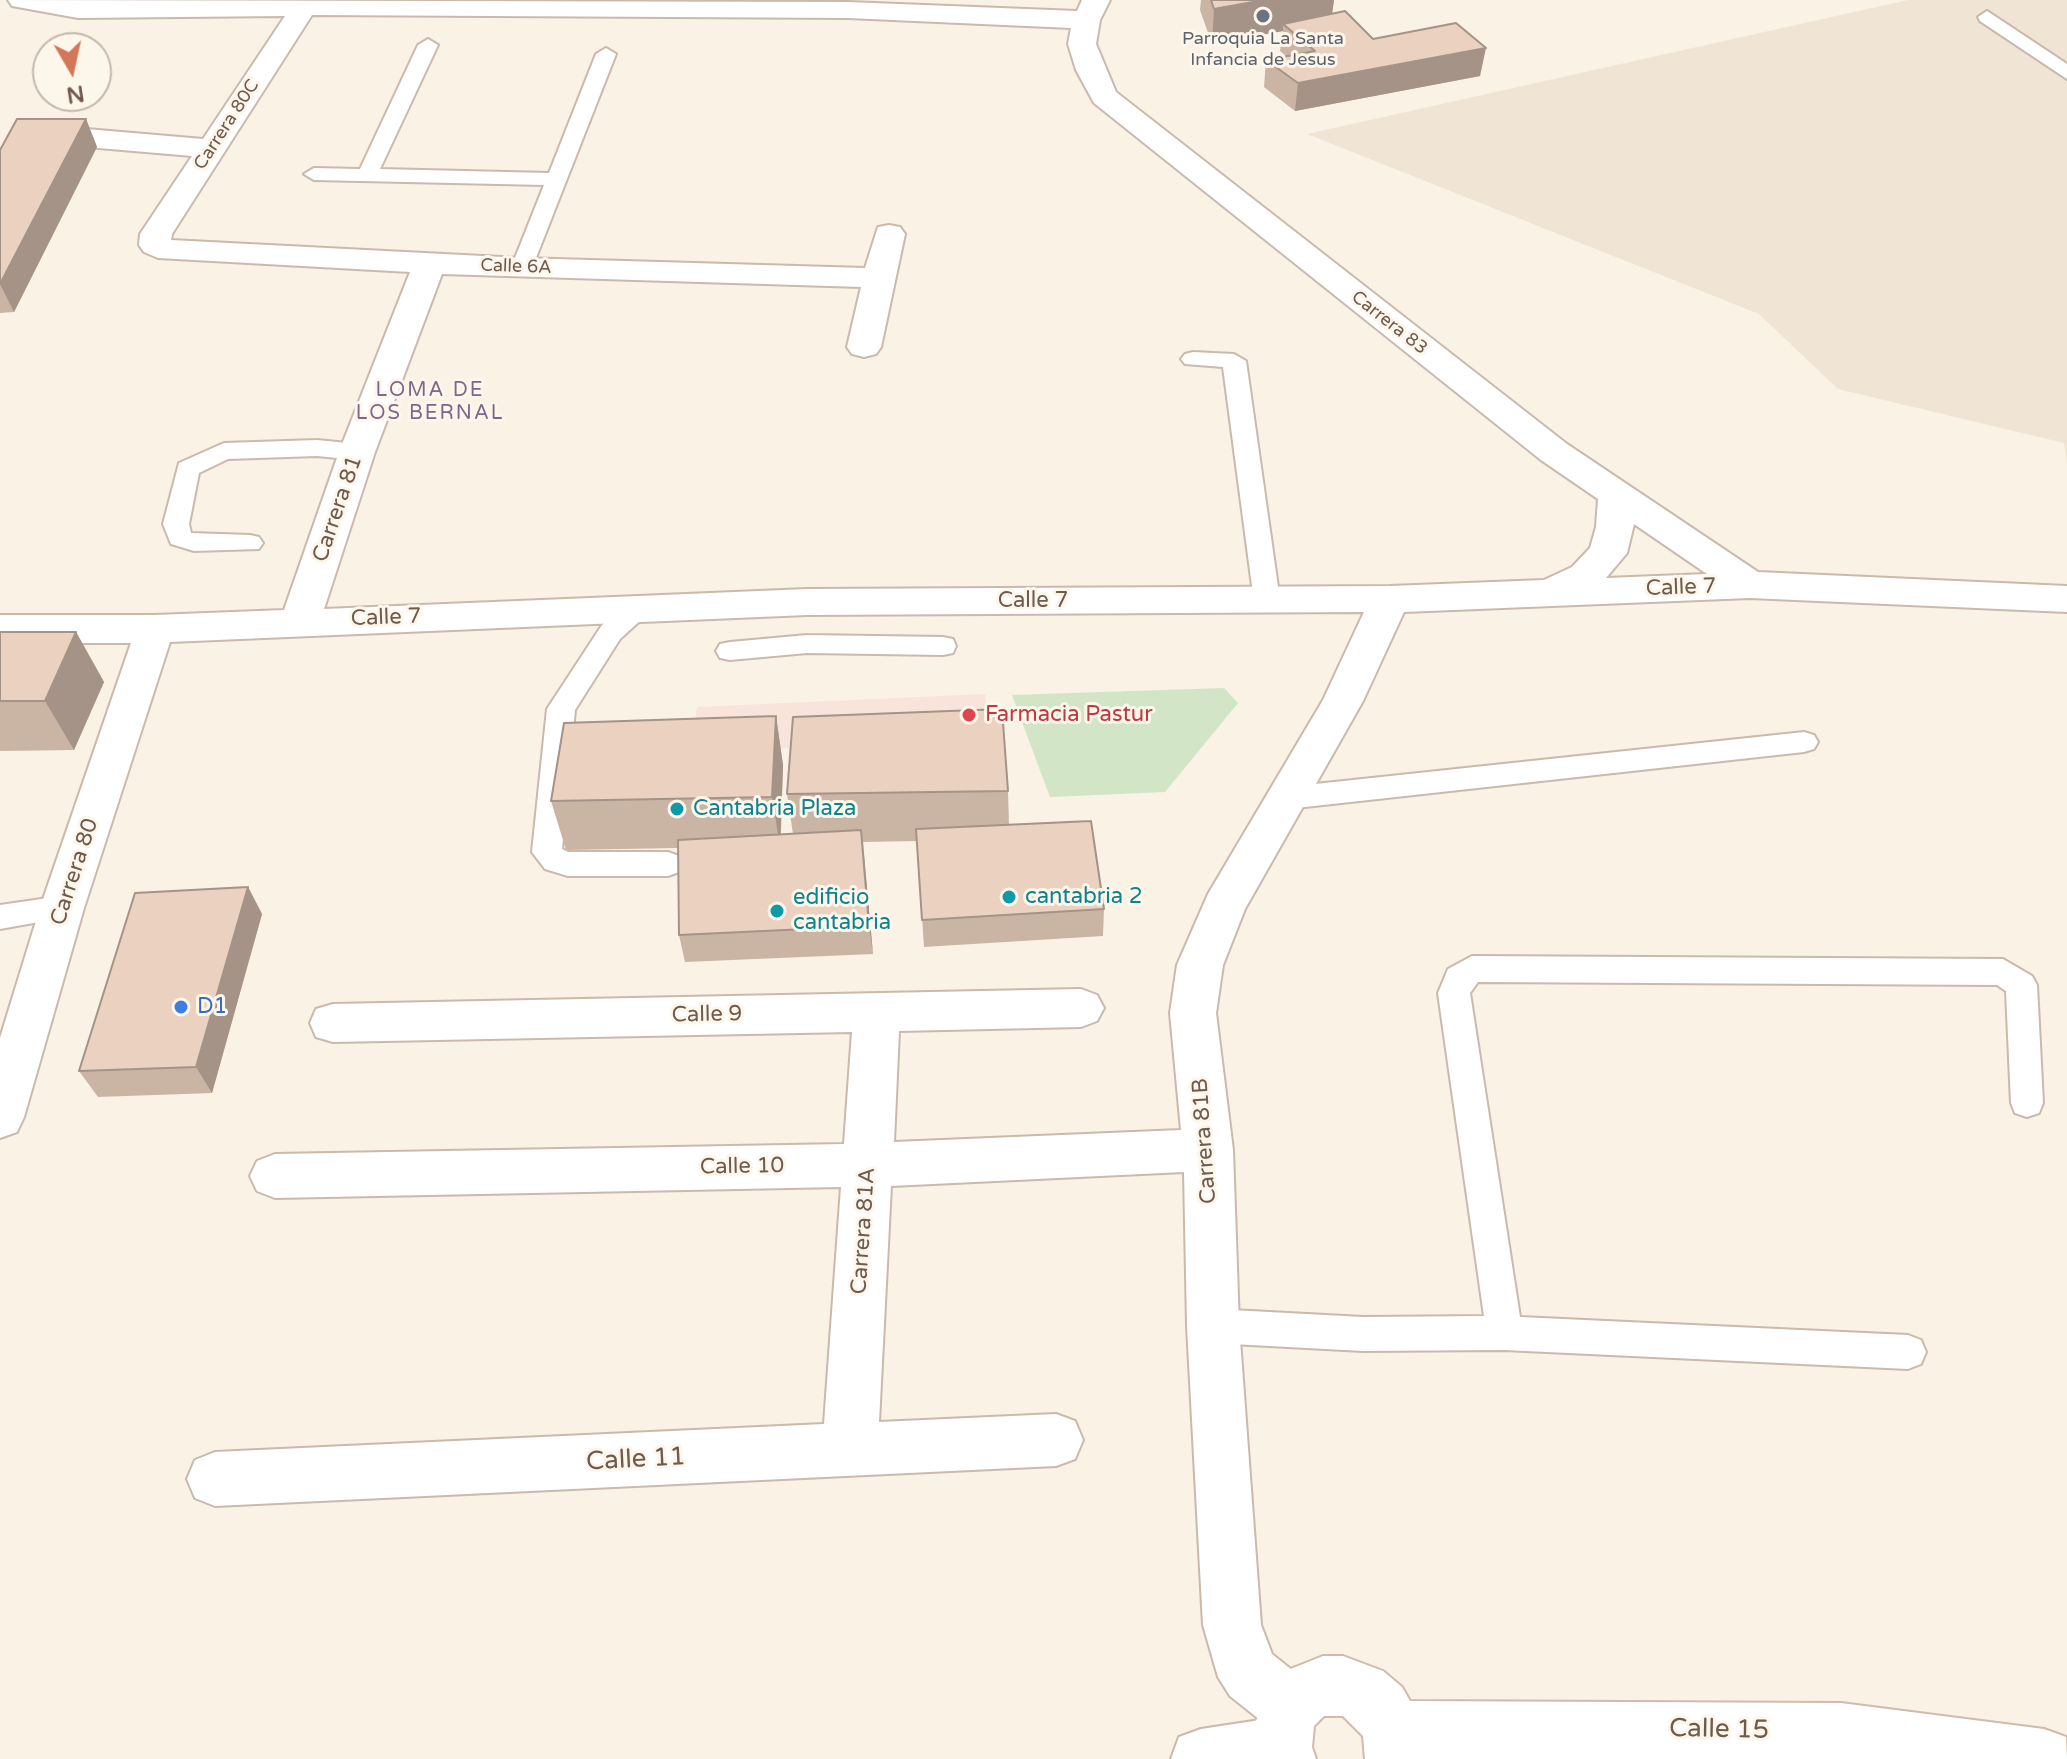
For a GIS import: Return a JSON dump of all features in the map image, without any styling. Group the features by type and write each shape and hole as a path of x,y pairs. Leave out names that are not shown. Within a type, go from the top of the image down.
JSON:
{"street":[{"path":"22,0 78,10 113,11 304,7 849,5 1091,10"},
{"name":"Carrera 80C","path":"155,245 156,234 304,7"},
{"name":"Carrera 83","path":"1091,10 1082,44 1090,70 1104,97 1554,452 1750,585"},
{"path":"40,134 211,149"},
{"path":"864,347 889,234"},
{"name":"Calle 6A","path":"155,245 169,251 522,268 879,278"},
{"name":"Carrera 81","path":"300,621 357,452 430,263"},
{"path":"1551,593 1585,576 1608,553 1615,527 1616,494"},
{"name":"Calle 7","path":"0,629 155,629 807,602 1390,599 1750,585 2067,599"},
{"name":"Carrera 81B","path":"1287,1738 1239,1656 1232,1625 1213,1326 1208,1150 1193,1013 1200,965 1224,906 1343,701 1390,599"},
{"name":"Carrera 80","path":"0,1117 62,908 155,629"},
{"name":"Calle 9","path":"333,1023 1081,1008"},
{"name":"Carrera 81A","path":"850,1451 877,1012"},
{"name":"Calle 10","path":"275,1176 868,1165 1208,1150"},
{"name":"Calle 11","path":"215,1479 1056,1440"},
{"path":"1201,1759 1287,1738 1304,1693 1323,1686 1343,1686 1362,1692 1381,1708 1394,1745"},
{"name":"Calle 15","path":"1394,1745 1710,1730 1841,1733 2044,1759"}],"lane":[{"path":"1987,17 2067,73"},
{"path":"367,175 428,45"},
{"path":"522,268 606,54"},
{"path":"314,174 557,179"},
{"path":"1193,359 1234,361 1267,601"},
{"path":"250,543 194,543 180,538 176,524 188,469 224,451 317,448 357,452"},
{"path":"807,602 807,644"},
{"path":"640,609 611,632 561,709 547,852 556,861 568,864 668,864"},
{"path":"730,651 807,644 943,646"},
{"path":"1287,798 1804,742"},
{"path":"0,917 62,908"},
{"path":"1504,1333 1454,993 1459,978 1472,969 2003,972 2021,985 2027,1103"},
{"path":"1213,1326 1363,1334 1504,1333 1908,1352"}],"shaded area":[{"path":"1908,0 2067,0 2067,464 2064,443 1838,389 1759,314 1307,134"},
{"name":"Cantabria Plaza","path":"985,694 992,742 691,751 697,707"}],"green space":[{"path":"1224,688 1238,703 1165,792 1050,797 1012,695"}],"building":[{"path":"1211,0 1264,0 1214,9"},
{"path":"1345,11 1373,39 1456,23 1486,48 1298,83 1266,60 1315,51 1283,24"},
{"path":"17,119 86,119 0,284 0,150"},
{"path":"0,632 76,632 45,701 0,701"},
{"path":"1002,709 1008,791 787,794 793,717"},
{"path":"776,716 772,797 551,801 564,723"},
{"name":"cantabria 2","path":"1091,821 1104,909 922,920 916,829"},
{"name":"edificio cantabria","path":"861,830 869,926 679,935 678,840"},
{"name":"D1","path":"248,887 196,1067 79,1071 135,893"}],"place":[{"name":"Parroquia La Santa Infancia de Jesus","path":"1263,16"},
{"name":"Farmacia Pastur","path":"969,715"},
{"name":"Cantabria Plaza","path":"677,809"},
{"name":"cantabria 2","path":"1009,897"},
{"name":"edificio cantabria","path":"777,911"},
{"name":"D1","path":"181,1007"}],"district":[{"name":"LOMA DE LOS BERNAL","path":"430,402"}]}
